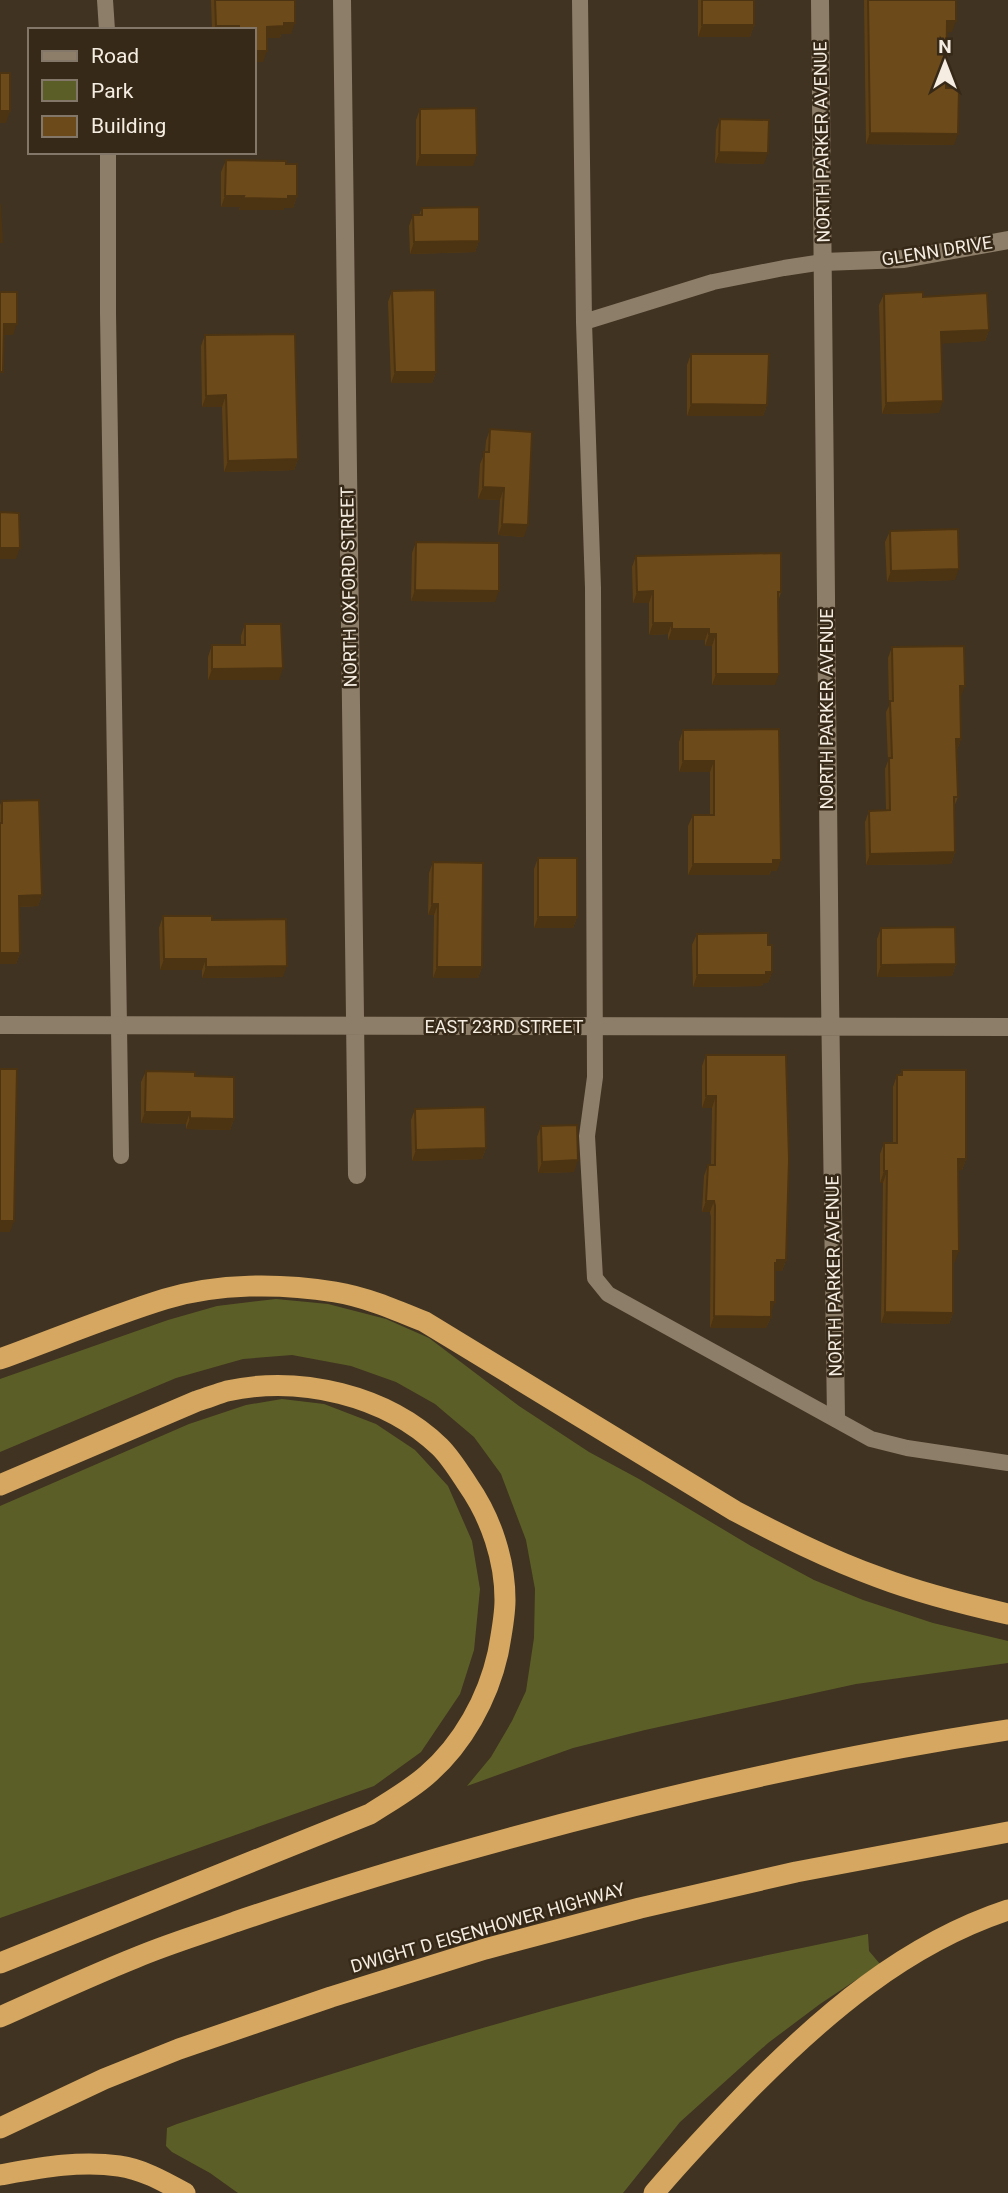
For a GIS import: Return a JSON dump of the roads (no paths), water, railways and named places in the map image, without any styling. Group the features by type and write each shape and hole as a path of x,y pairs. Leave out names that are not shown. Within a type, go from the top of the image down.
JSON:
{"highway":[{"path":"0,1359 166,1299 202,1291 244,1287 336,1292 384,1305 425,1322 735,1511 776,1532 877,1577 1008,1614"},
{"path":"0,1485 197,1401 227,1391 266,1386 333,1391 363,1400 389,1412 420,1430 442,1449 479,1502 502,1564 505,1601 495,1668 486,1694 470,1723 449,1751 429,1774 405,1792 370,1814 0,1963"},
{"path":"0,2017 137,1957 314,1896 522,1834 739,1781 1008,1730"},
{"name":"DWIGHT D EISENHOWER HIGHWAY","path":"0,2128 104,2079 179,2049 281,2013 485,1949 640,1908 796,1872 1008,1832"},
{"path":"654,2193 709,2131 774,2065 846,2000 926,1945 1008,1910"},
{"path":"0,2175 83,2163 121,2166 162,2181 185,2193"}],"street":[{"name":"NORTH OXFORD STREET","path":"342,0 357,1175"},
{"name":"NORTH PARKER AVENUE","path":"820,0 836,1418"},
{"name":"GLENN DRIVE","path":"823,262 904,259 1008,240"},
{"name":"EAST 23RD STREET","path":"0,1025 1008,1027"}],"lane":[{"path":"105,0 107,28"},
{"path":"580,0 584,322 593,588 595,1077 587,1136 595,1278 608,1294 871,1439 907,1448 1008,1463"},
{"path":"108,154 121,1156"},
{"path":"584,322 713,282 823,262"}]}
